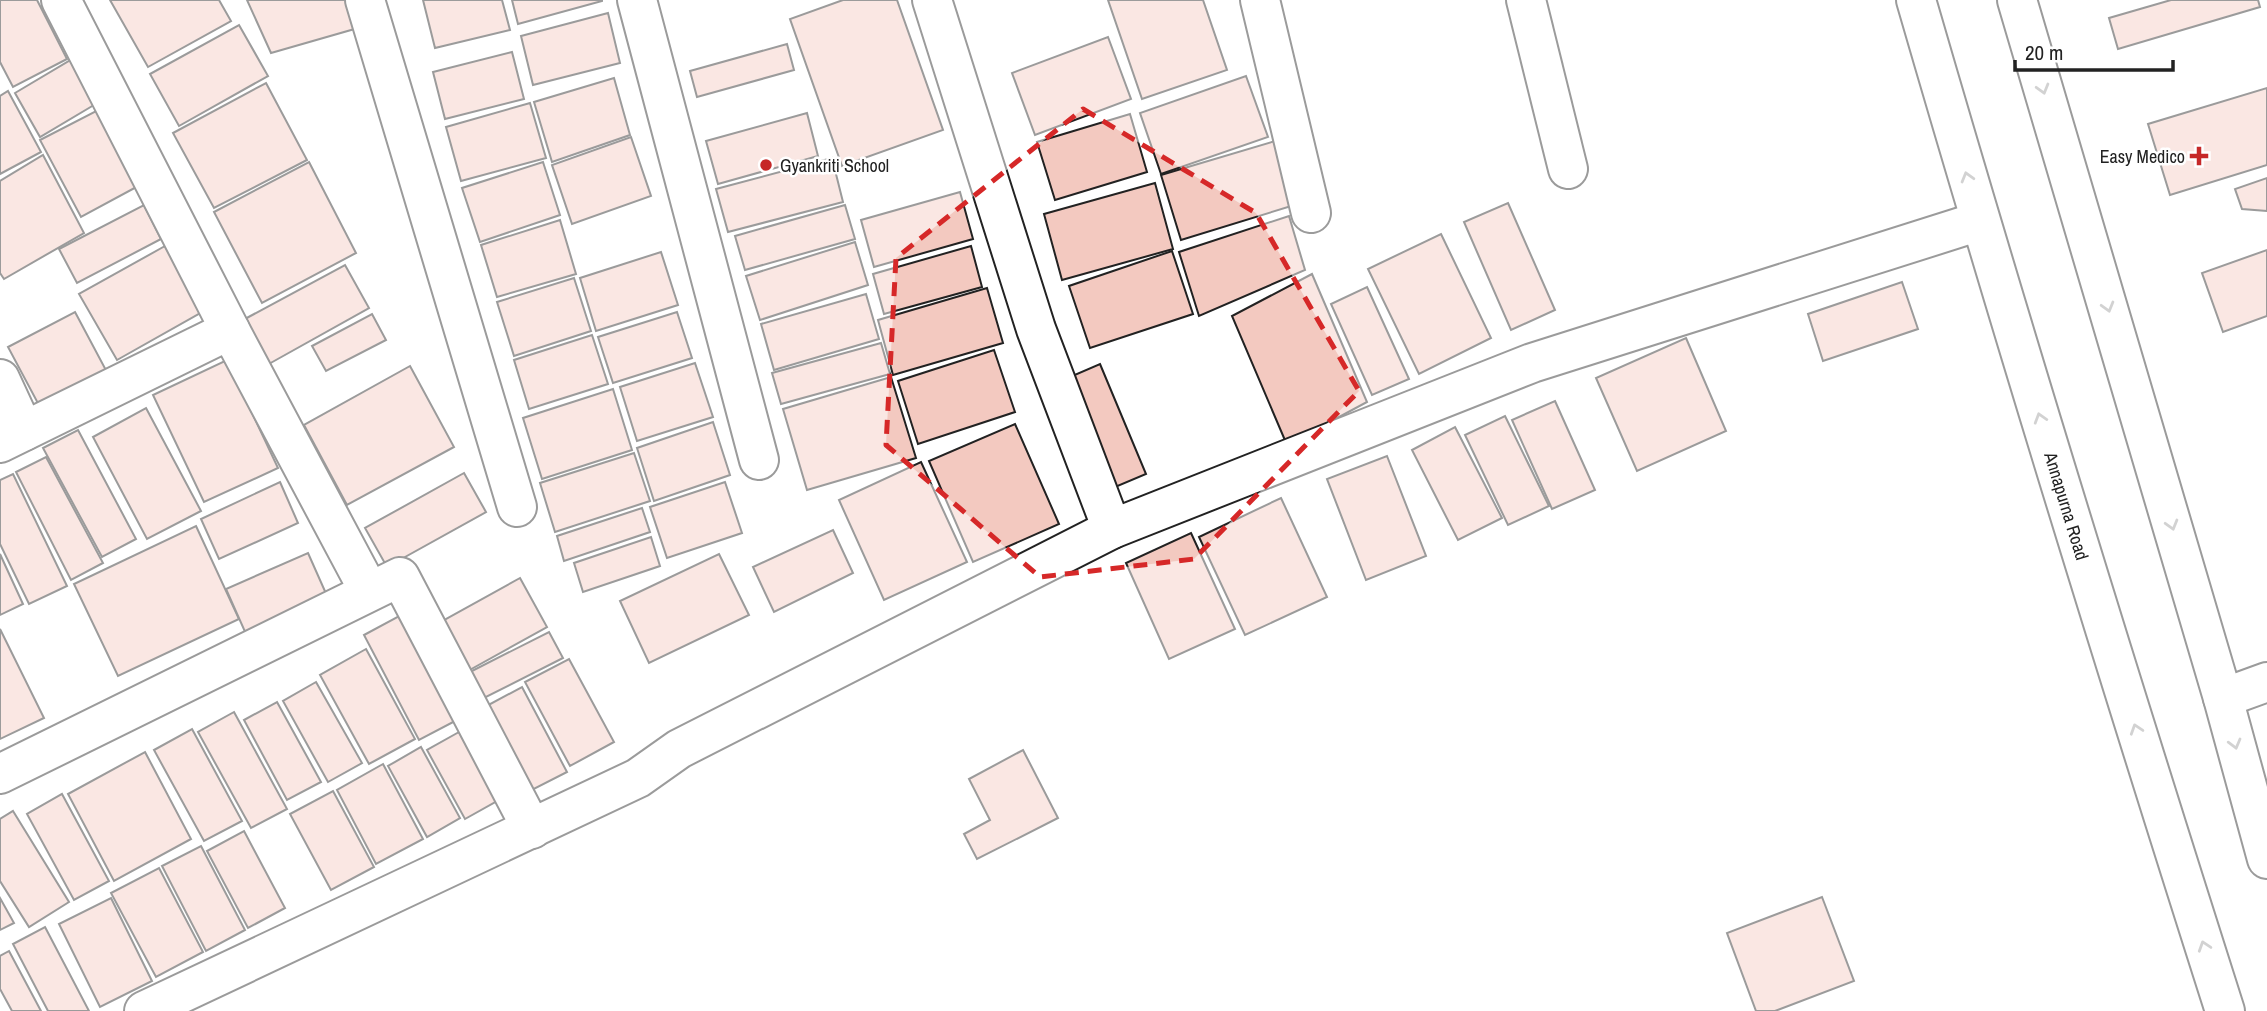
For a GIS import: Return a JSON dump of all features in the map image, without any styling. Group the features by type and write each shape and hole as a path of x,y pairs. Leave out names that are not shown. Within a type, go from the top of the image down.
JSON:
{"street":[{"path":"61,0 230,330 369,591"},
{"path":"365,0 517,507"},
{"path":"637,0 758,460"},
{"path":"932,0 1036,330 1112,529"},
{"path":"1260,0 1311,213"},
{"path":"1526,0 1569,169"},
{"name":"Annapurna Road","path":"1916,0 1980,221 2225,1011"},
{"path":"2017,0 2267,859"},
{"path":"144,1011 638,778 679,749 1112,529 1532,363 1980,221"},
{"path":"0,379 12,437 230,330"},
{"path":"0,774 400,576 531,830"},
{"path":"2222,698 2267,682"}],"highlighted area":[{"path":"1083,109 1256,213 1359,391 1194,559 1040,577 886,445 896,258"}],"building":[{"path":"0,0 37,0 67,59 13,87 0,62"},
{"path":"110,0 219,0 231,21 148,67"},
{"path":"247,0 349,0 358,28 271,53"},
{"path":"423,0 502,0 510,30 435,48"},
{"path":"512,0 602,0 602,1 518,24"},
{"path":"843,0 897,0 943,130 842,166 790,19"},
{"path":"1108,0 1203,0 1227,70 1142,99"},
{"path":"2171,0 2258,0 2260,7 2118,49 2109,18"},
{"path":"608,13 620,63 533,85 521,36"},
{"path":"239,25 268,76 179,126 150,74"},
{"path":"1108,37 1131,99 1035,135 1012,73"},
{"path":"787,44 794,70 697,97 690,71"},
{"path":"512,52 524,99 445,119 433,72"},
{"path":"74,58 99,102 40,137 15,93"},
{"path":"1246,76 1268,137 1161,174 1140,113"},
{"path":"614,78 630,135 552,162 534,102"},
{"path":"266,83 307,160 214,208 173,133"},
{"path":"2267,88 2267,165 2170,195 2148,124"},
{"path":"8,91 41,152 0,174 0,96"},
{"path":"530,103 546,158 461,181 446,127"},
{"path":"102,108 142,184 81,217 40,140"},
{"path":"807,113 818,156 718,184 706,141"},
{"path":"1130,114 1147,172 1055,200 1037,142"},
{"path":"631,137 651,196 572,224 552,165"},
{"path":"1282,139 1301,203 1181,240 1161,175"},
{"path":"43,155 84,233 4,279 0,273 0,181"},
{"path":"832,158 843,202 728,232 716,189"},
{"path":"309,162 356,253 262,303 214,212"},
{"path":"543,162 560,215 480,242 462,188"},
{"path":"2267,178 2267,211 2242,209 2235,189"},
{"path":"1155,183 1173,249 1062,280 1044,214"},
{"path":"960,192 973,239 874,267 861,220"},
{"path":"1508,203 1555,310 1511,330 1464,222"},
{"path":"144,205 161,239 77,283 59,249"},
{"path":"845,205 855,239 745,270 735,236"},
{"path":"1289,216 1305,270 1199,316 1179,252"},
{"path":"560,220 576,274 497,297 481,245"},
{"path":"1441,234 1491,338 1419,374 1368,269"},
{"path":"855,242 868,285 760,320 746,276"},
{"path":"165,246 202,312 117,360 79,294"},
{"path":"971,246 982,287 884,314 873,274"},
{"path":"2267,250 2267,316 2223,332 2202,273"},
{"path":"1172,251 1193,314 1090,348 1069,286"},
{"path":"661,252 678,305 596,331 580,278"},
{"path":"345,265 369,308 267,365 243,320"},
{"path":"1312,274 1367,402 1287,445 1232,316"},
{"path":"574,278 591,331 514,356 497,302"},
{"path":"1902,282 1918,329 1823,361 1808,314"},
{"path":"1367,287 1409,379 1372,395 1331,304"},
{"path":"987,288 1003,343 893,375 878,320"},
{"path":"866,294 879,339 774,370 761,324"},
{"path":"75,312 108,374 41,409 8,347"},
{"path":"677,312 692,358 613,383 598,337"},
{"path":"372,314 386,340 326,371 312,346"},
{"path":"592,335 608,384 529,409 514,360"},
{"path":"1686,338 1726,431 1637,471 1596,378"},
{"path":"881,343 890,374 781,404 772,373"},
{"path":"994,350 1015,412 918,444 898,381"},
{"path":"227,360 278,468 204,502 153,395"},
{"path":"695,363 713,417 637,441 620,387"},
{"path":"1100,364 1146,474 1101,493 1056,383"},
{"path":"410,366 454,447 347,505 304,425"},
{"path":"891,377 916,458 807,490 783,409"},
{"path":"613,389 632,450 542,479 523,418"},
{"path":"1555,401 1595,490 1552,509 1512,420"},
{"path":"146,408 201,511 147,539 93,437"},
{"path":"1505,416 1549,506 1508,525 1465,435"},
{"path":"713,422 730,475 654,501 637,448"},
{"path":"1015,424 1059,524 973,562 929,461"},
{"path":"1455,427 1502,518 1458,540 1412,450"},
{"path":"78,430 136,539 102,557 43,448"},
{"path":"634,453 650,501 555,532 540,483"},
{"path":"1387,456 1426,556 1366,580 1327,479"},
{"path":"46,457 103,563 71,580 16,472"},
{"path":"921,462 967,562 884,600 839,500"},
{"path":"464,473 486,512 387,567 365,528"},
{"path":"13,474 67,586 29,604 0,544 0,480"},
{"path":"280,482 298,523 219,559 201,519"},
{"path":"725,482 742,533 667,558 650,507"},
{"path":"1281,498 1327,597 1245,635 1199,537"},
{"path":"642,508 650,532 564,561 557,536"},
{"path":"196,526 239,619 118,676 74,584"},
{"path":"833,530 853,573 774,612 753,567"},
{"path":"1191,533 1235,629 1169,659 1126,563"},
{"path":"651,537 660,566 583,592 574,563"},
{"path":"308,553 328,598 246,634 226,589"},
{"path":"0,554 23,604 0,615"},
{"path":"719,554 749,615 649,663 620,601"},
{"path":"520,578 547,627 466,672 439,623"},
{"path":"401,615 457,720 419,740 364,635"},
{"path":"0,629 44,718 0,739"},
{"path":"549,632 563,658 482,699 468,673"},
{"path":"366,649 415,739 369,764 320,675"},
{"path":"569,659 614,742 570,766 525,682"},
{"path":"316,682 362,763 328,782 283,701"},
{"path":"522,687 567,772 524,794 481,709"},
{"path":"277,702 321,782 287,800 244,720"},
{"path":"234,712 287,809 251,828 198,732"},
{"path":"192,729 242,821 204,841 154,750"},
{"path":"459,732 497,801 465,819 427,750"},
{"path":"421,747 460,818 427,837 388,766"},
{"path":"1023,750 1058,818 977,859 964,834 990,820 969,779"},
{"path":"145,752 191,839 114,881 68,794"},
{"path":"383,764 423,839 376,864 337,790"},
{"path":"333,791 374,867 331,890 290,814"},
{"path":"62,794 109,881 74,900 27,814"},
{"path":"13,811 69,902 29,927 0,881 0,819"},
{"path":"244,831 285,908 248,928 207,851"},
{"path":"201,846 245,930 206,951 162,866"},
{"path":"159,868 203,952 156,977 111,893"},
{"path":"1822,897 1854,981 1775,1011 1756,1011 1727,933"},
{"path":"0,898 14,923 0,930"},
{"path":"111,898 152,981 100,1007 59,924"},
{"path":"45,927 89,1011 48,1011 13,944"},
{"path":"9,951 41,1011 12,1011 0,989 0,956"}],"place":[{"name":"Easy Medico","path":"2199,156"},
{"name":"Gyankriti School","path":"766,165"}]}
